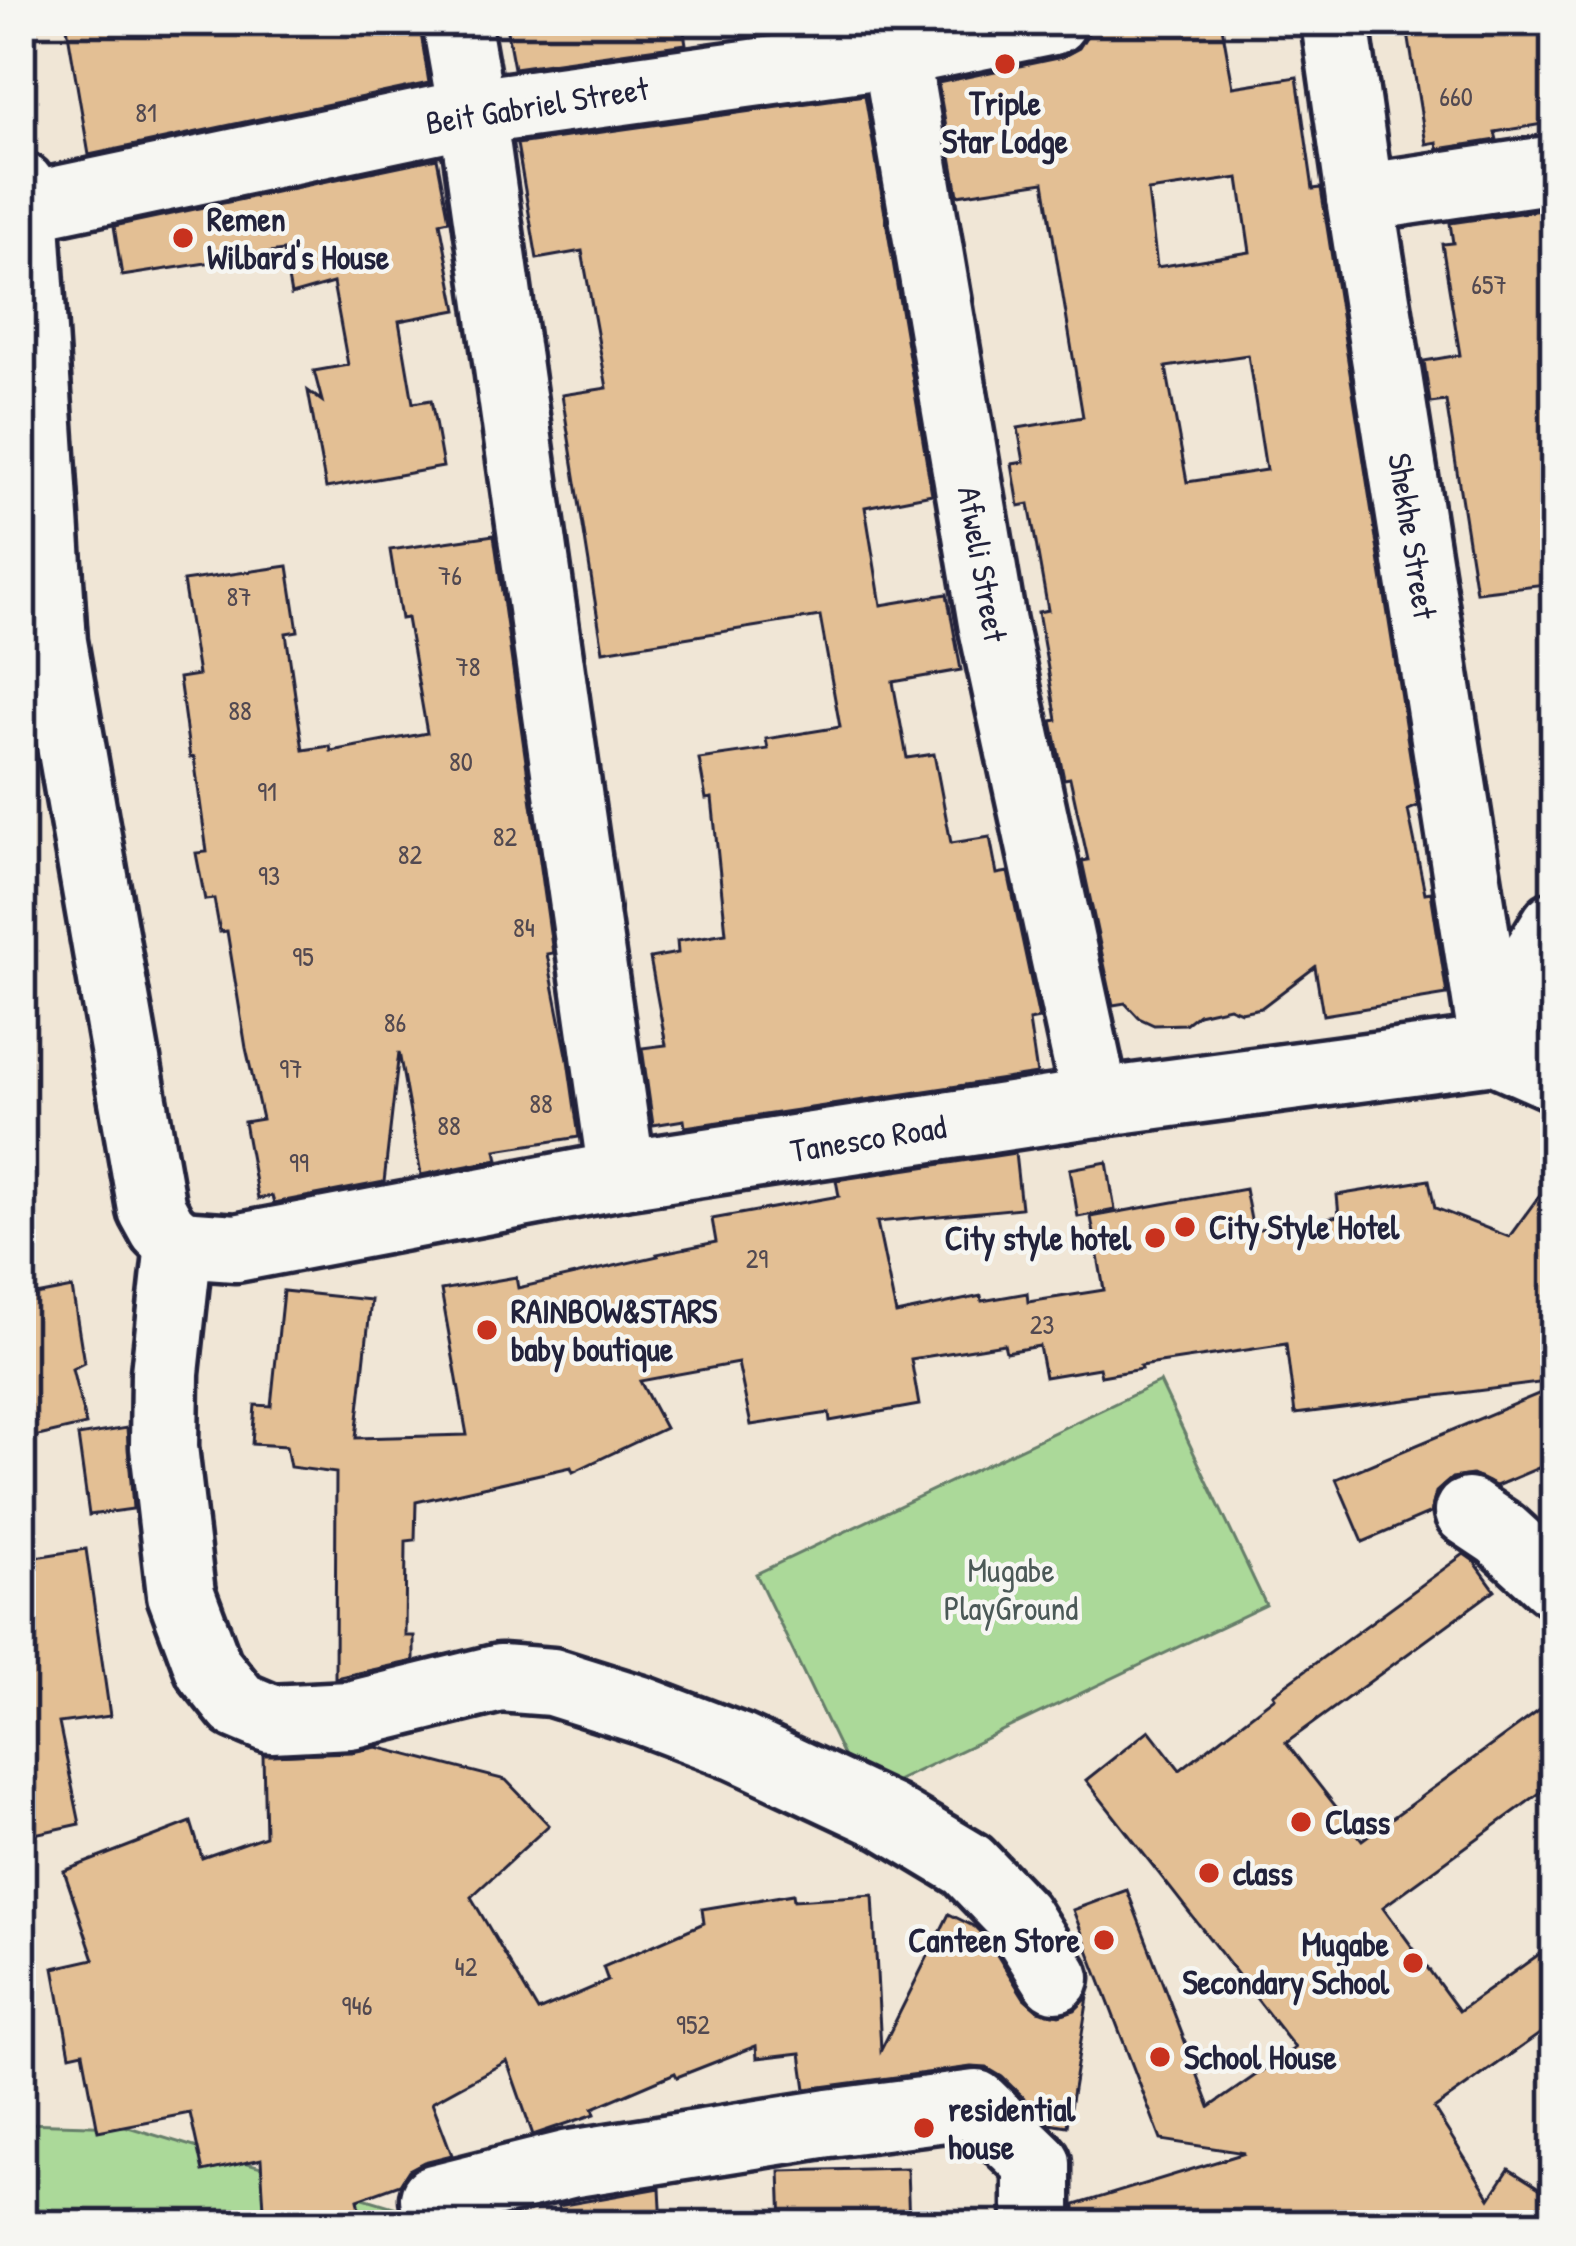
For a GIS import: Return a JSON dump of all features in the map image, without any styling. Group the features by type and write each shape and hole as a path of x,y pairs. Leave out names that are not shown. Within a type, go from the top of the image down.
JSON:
{"street":[{"path":"456,21 622,1175"},
{"name":"Beit Gabriel Street","path":"23,196 893,37 1053,21"},
{"name":"Shekhe Street","path":"1335,21 1494,1050"},
{"name":"Afweli Street","path":"893,37 992,623 1096,1103"},
{"path":"1360,198 1555,169"},
{"path":"23,196 37,641 152,1209 179,1244 165,1373 164,1448 181,1594 209,1669 238,1705 271,1720 350,1715 500,1678 553,1682 641,1710 738,1747 888,1817 968,1865 1018,1916 1057,1978"},
{"path":"1555,925 1532,962 1494,1050 1555,1077"},
{"name":"Tanesco Road","path":"179,1244 236,1248 622,1175 1096,1103 1494,1050"},
{"path":"1468,1512 1501,1534 1555,1583"},
{"path":"434,2198 570,2164 976,2104 1036,2163 1037,2225"}],"green space":[{"name":"Mugabe PlayGround","path":"1160,1382 1266,1605 863,1797 756,1574"},
{"path":"21,2123 125,2126 453,2225 21,2225"}],"building":[{"path":"66,21 419,21 429,83 89,155"},
{"path":"505,21 682,21 686,44 514,68"},
{"path":"1089,21 1221,21 1233,87 1297,77 1313,189 1321,188 1418,806 1408,810 1425,893 1431,892 1447,995 1323,1015 1315,967 1261,1008 1241,1012 1229,1007 1198,1014 1185,1024 1154,1025 1125,1003 1113,1005 1082,861 1088,860 1052,721 1057,720 1038,612 1048,610 1029,504 1019,506 1012,464 1024,462 1018,428 1083,417 1044,182 958,195 938,83 1062,57 1079,48","holes":["1239,178 1250,252 1157,267 1148,191","1248,355 1266,470 1187,482 1166,367"]},
{"path":"1406,21 1555,21 1555,122 1495,132 1497,140 1438,149 1437,142 1426,144"},
{"path":"865,95 932,494 865,507 881,605 947,594 961,670 893,682 907,758 934,754 951,843 990,837 997,874 1008,872 1039,1019 1029,1021 1037,1074 685,1127 684,1120 653,1125 642,1048 666,1045 650,958 678,953 677,941 726,933 712,798 706,799 699,759 768,749 766,739 840,727 820,616 603,651 562,395 607,388 582,251 537,259 517,144"},
{"path":"437,158 449,220 440,222 457,310 399,321 413,403 431,400 443,467 326,488 308,391 322,401 314,371 348,365 333,283 291,295 283,251 122,276 114,226"},
{"path":"1555,208 1555,583 1476,592 1446,401 1430,403 1424,361 1460,355 1442,244 1453,243 1450,223"},
{"path":"494,535 553,953 547,954 579,1137 496,1150 498,1160 421,1175 399,1052 384,1182 274,1203 272,1196 258,1199 244,1122 262,1119 227,931 220,932 214,899 205,900 196,853 207,852 179,678 198,675 183,581 288,566 298,631 286,633 303,750 330,746 331,751 427,733 390,550"},
{"path":"1015,1153 1021,1208 877,1222 896,1314 981,1296 982,1301 1027,1293 1028,1302 1104,1290 1091,1217 1245,1189 1253,1230 1339,1216 1337,1195 1429,1180 1435,1208 1509,1237 1555,1174 1555,1381 1295,1414 1286,1344 1101,1376 1099,1368 1045,1377 1039,1346 1006,1352 1004,1344 911,1359 919,1405 830,1421 829,1413 751,1425 738,1363 640,1381 665,1428 573,1472 571,1467 416,1502 415,1540 406,1541 405,1636 414,1636 414,1661 335,1678 336,1473 290,1467 286,1446 252,1444 255,1405 271,1406 283,1291 371,1300 356,1438 467,1435 441,1290 516,1277 518,1288 658,1256 716,1242 712,1219 839,1196 836,1180"},
{"path":"1107,1162 1115,1210 1078,1217 1070,1169"},
{"path":"72,1288 84,1363 72,1369 86,1425 21,1440 21,1298"},
{"path":"1555,1387 1555,1461 1496,1486 1472,1475 1452,1478 1436,1492 1431,1513 1363,1542 1336,1479"},
{"path":"127,1428 133,1509 89,1515 78,1436"},
{"path":"86,1549 110,1716 59,1723 80,1824 21,1837 21,1590 27,1589 23,1559"},
{"path":"1464,1554 1495,1590 1286,1743 1362,1840 1555,1699 1555,1782 1383,1907 1459,2011 1555,1943 1555,2023 1434,2109 1490,2198 1509,2169 1555,2198 1555,2225 1075,2225 1075,2205 1245,2153 1161,2140 1073,1910 1127,1890 1210,2107 1295,2048 1086,1780 1149,1730 1180,1770 1273,1694"},
{"path":"377,1747 506,1780 549,1825 471,1897 538,2011 608,1981 603,1967 704,1923 702,1909 793,1894 794,1900 873,1895 881,2050 949,1914 987,1939 1024,1998 1038,2010 1059,2015 1075,2010 1088,1997 1067,2126 1049,2123 987,2068 806,2089 801,2053 757,2058 756,2046 677,2077 675,2073 593,2108 595,2114 533,2135 507,2061 432,2102 452,2155 424,2162 409,2170 400,2184 358,2199 363,2225 265,2225 261,2159 203,2172 190,2113 98,2131 83,2052 70,2055 54,1968 94,1959 64,1871 191,1822 202,1858 265,1836 263,1755"},
{"path":"907,2168 909,2225 782,2225 780,2171"},
{"path":"660,2188 662,2225 565,2225 558,2206"}],"place":[{"name":"Triple Star Lodge","path":"1005,64"},
{"name":"Remen Wilbard's House","path":"183,238"},
{"name":"City Style Hotel","path":"1185,1227"},
{"name":"City style hotel","path":"1155,1238"},
{"name":"RAINBOW&STARS baby boutique","path":"487,1330"},
{"name":"Class","path":"1301,1822"},
{"name":"class","path":"1209,1873"},
{"name":"Canteen Store","path":"1104,1940"},
{"name":"Mugabe Secondary School","path":"1413,1963"},
{"name":"School House","path":"1160,2057"},
{"name":"residential house","path":"924,2128"}]}
